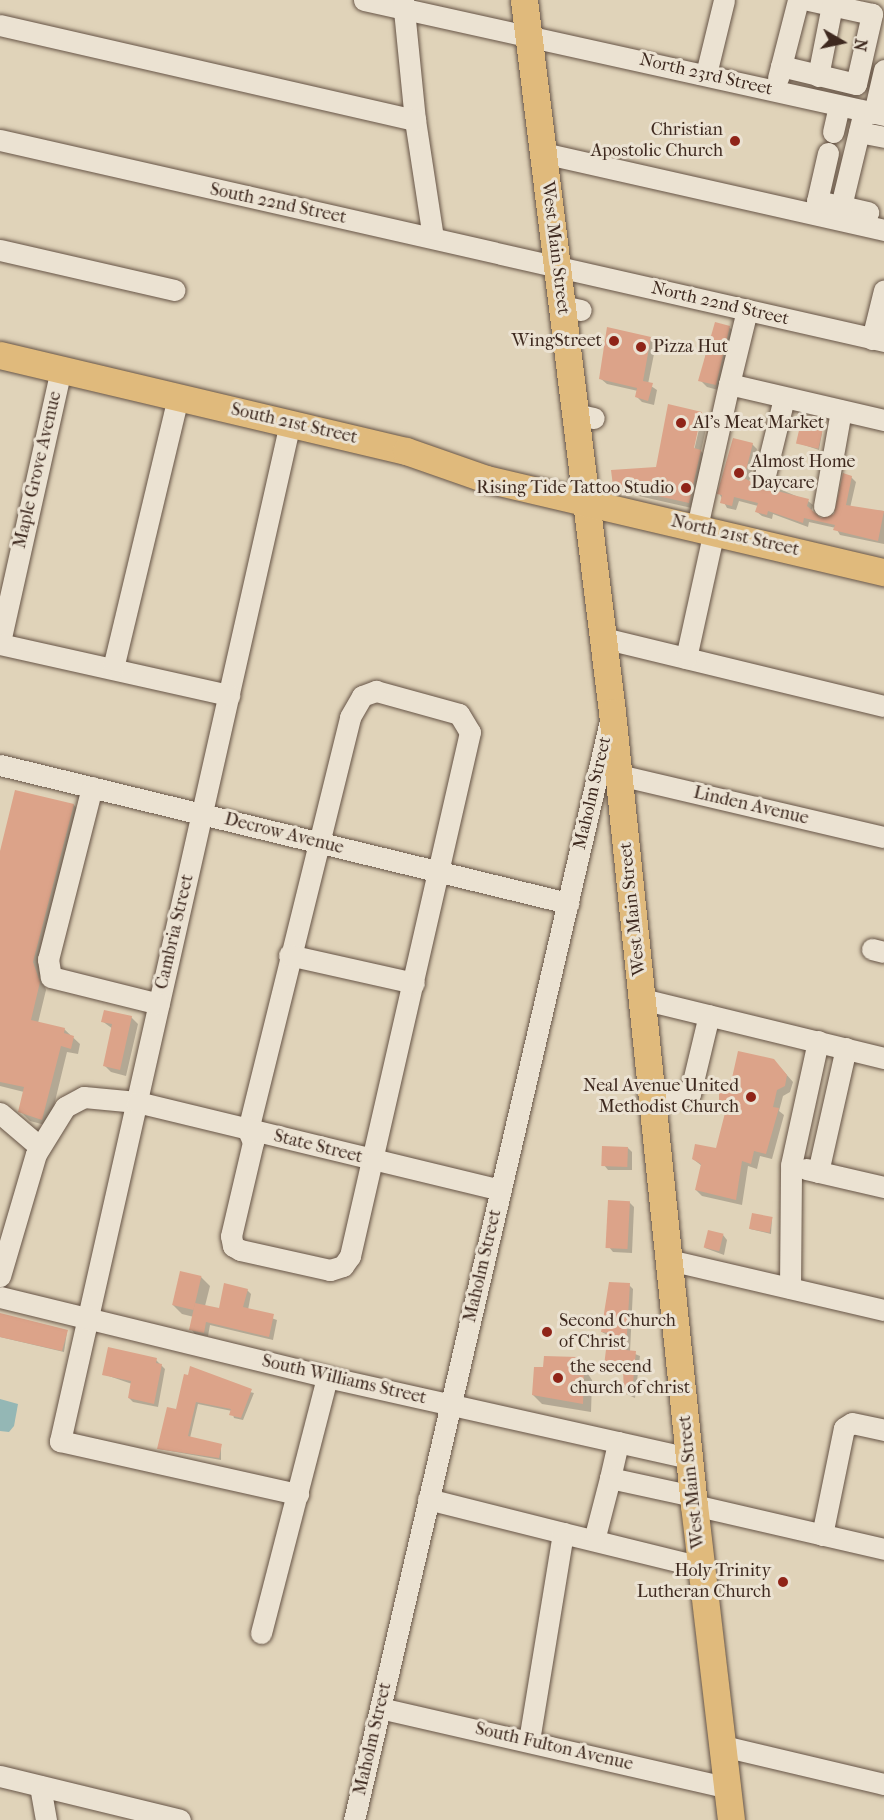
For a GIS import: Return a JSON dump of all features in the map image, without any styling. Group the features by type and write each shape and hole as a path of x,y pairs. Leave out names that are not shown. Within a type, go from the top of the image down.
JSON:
{"main road":[{"name":"West Main Street","path":"524,0 557,266 572,308 584,416 586,501 619,775 689,1458 731,1820"},
{"name":"South 21st Street","path":"0,355 406,451 486,479 586,501"},
{"name":"North 21st Street","path":"586,501 884,572"}],"street":[{"name":"North 23rd Street","path":"364,0 403,4 833,105 870,118 884,137"},
{"path":"706,74 724,0"},
{"path":"775,90 798,0"},
{"path":"781,66 856,84 872,14 809,0"},
{"path":"403,4 415,120 433,237"},
{"path":"832,5 825,77 833,105 833,132"},
{"path":"0,26 415,120"},
{"path":"841,206 884,70"},
{"name":"South 22nd Street","path":"0,140 557,266"},
{"path":"543,153 884,230"},
{"path":"828,153 817,201 884,216"},
{"path":"0,250 174,290"},
{"name":"North 22nd Street","path":"557,266 693,305 747,310 878,340"},
{"path":"878,340 884,291"},
{"path":"686,658 706,529 715,409 729,384 747,310"},
{"name":"Maple Grove Avenue","path":"0,643 61,368"},
{"path":"729,384 884,420"},
{"path":"113,668 178,397"},
{"path":"765,475 784,398"},
{"path":"824,506 841,411"},
{"name":"Cambria Street","path":"290,423 60,1441 298,1494"},
{"path":"603,638 884,706"},
{"path":"0,643 229,695"},
{"path":"376,691 459,714 468,722 468,745 440,872 350,1256 343,1266 330,1270 240,1250 233,1246 231,1236 253,1142 248,1130 317,842 323,831 354,705 362,696 376,691"},
{"name":"Maholm Street","path":"354,1820 612,712"},
{"name":"Decrow Avenue","path":"0,765 568,903"},
{"name":"Linden Avenue","path":"619,775 884,837"},
{"path":"92,787 48,960 51,977 159,1004"},
{"path":"290,955 414,983"},
{"path":"642,999 884,1058"},
{"path":"652,1099 690,1094 709,1015"},
{"path":"790,1288 790,1165 818,1041"},
{"path":"818,1172 846,1048"},
{"name":"State Street","path":"0,1276 15,1217 40,1147 65,1107 77,1100 95,1097 137,1102 501,1190"},
{"path":"0,1113 40,1147"},
{"path":"790,1165 884,1187"},
{"path":"669,1260 884,1310"},
{"name":"South Williams Street","path":"0,1297 88,1321 327,1377 689,1458"},
{"path":"261,1633 327,1377"},
{"path":"822,1535 844,1428 852,1423 884,1430"},
{"path":"594,1540 618,1442"},
{"path":"610,1478 884,1550"},
{"path":"429,1499 701,1567"},
{"path":"529,1741 563,1533"},
{"name":"South Fulton Avenue","path":"380,1708 728,1788"},
{"path":"723,1746 884,1784"},
{"path":"0,1776 180,1820"},
{"path":"40,1786 46,1820"}],"water":[{"path":"0,1399 18,1404 14,1426 9,1432 0,1431"}],"building":[{"path":"715,322 730,326 716,385 698,381"},
{"path":"607,327 651,337 643,381 653,383 648,401 635,397 637,388 599,379"},
{"path":"668,404 702,412 694,448 701,450 689,503 613,486 611,470 656,467"},
{"path":"800,426 822,431 818,449 796,444"},
{"path":"733,438 753,443 744,478 761,487 778,486 777,491 809,499 807,506 821,518 834,514 843,473 852,476 846,505 884,511 878,541 833,530 835,525 804,518 803,523 768,511 767,515 755,512 758,503 734,497 732,506 720,503 722,495 717,494"},
{"path":"15,790 74,804 33,962 40,982 31,1020 65,1028 64,1033 74,1036 71,1049 61,1046 42,1120 18,1112 24,1087 0,1082 0,851"},
{"path":"104,1010 132,1016 120,1070 103,1066 112,1024 101,1022"},
{"name":"Neal Avenue United Methodist Church","path":"738,1051 774,1059 787,1075 785,1086 777,1090 773,1107 779,1108 766,1154 754,1151 751,1164 742,1161 736,1200 695,1190 701,1164 692,1159 695,1144 716,1148 725,1113 719,1102 719,1091 732,1078"},
{"path":"602,1146 628,1147 627,1167 601,1166"},
{"path":"608,1200 630,1201 627,1249 605,1248"},
{"path":"752,1213 773,1217 770,1233 749,1229"},
{"path":"708,1230 724,1234 719,1251 704,1247"},
{"path":"180,1271 201,1276 194,1310 172,1305"},
{"path":"609,1282 630,1283 626,1350 636,1351 632,1394 624,1394 623,1369 604,1366 608,1333 601,1332"},
{"path":"224,1283 248,1289 243,1307 274,1314 269,1337 206,1322 204,1333 189,1330 195,1303 219,1308"},
{"path":"0,1313 68,1330 62,1351 0,1337"},
{"path":"108,1347 157,1358 156,1363 162,1364 154,1404 128,1398 131,1381 102,1375"},
{"name":"the secend church of christ","path":"544,1356 578,1357 576,1370 584,1370 583,1404 532,1395 534,1367 543,1367"},
{"path":"190,1366 252,1389 241,1418 229,1415 231,1409 196,1402 188,1436 222,1444 219,1458 157,1449 167,1407 176,1409 184,1374 188,1375"}],"place":[{"name":"Christian Apostolic Church","path":"735,141"},
{"name":"WingStreet","path":"614,341"},
{"name":"Pizza Hut","path":"641,347"},
{"name":"Al's Meat Market","path":"681,423"},
{"name":"Almost Home Daycare","path":"739,473"},
{"name":"Rising Tide Tattoo Studio","path":"686,488"},
{"name":"Neal Avenue United Methodist Church","path":"751,1097"},
{"name":"Second Church of Christ","path":"547,1332"},
{"name":"the secend church of christ","path":"558,1378"},
{"name":"Holy Trinity Lutheran Church","path":"783,1582"}]}
